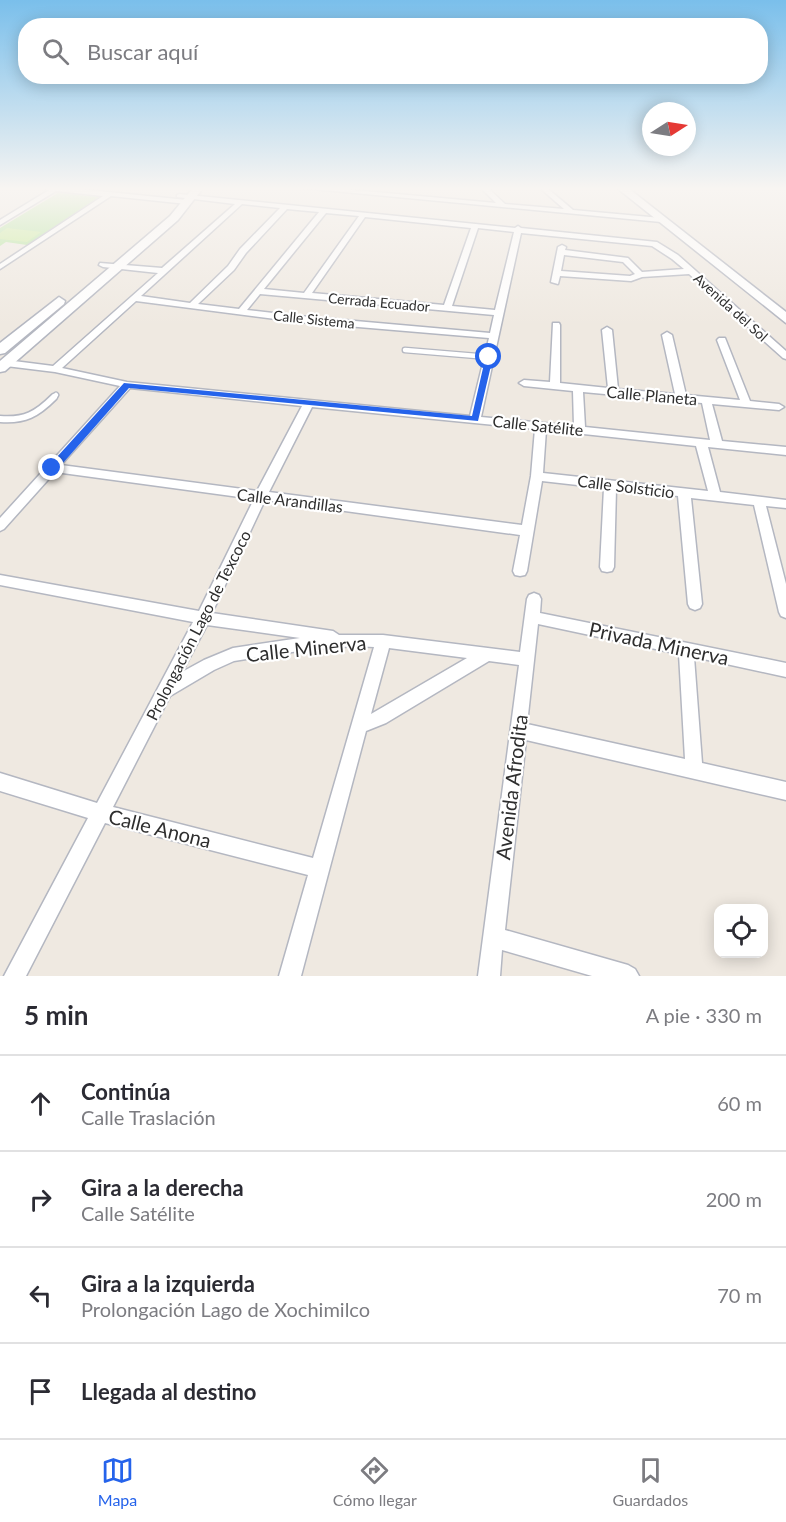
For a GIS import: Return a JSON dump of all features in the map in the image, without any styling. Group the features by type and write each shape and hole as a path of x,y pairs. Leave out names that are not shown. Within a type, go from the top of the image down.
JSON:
{"main road":[{"path":"0,350 141,234"},
{"path":"3,365 118,267 150,234"},
{"path":"678,234 786,319"},
{"path":"694,234 786,305"}],"street":[{"path":"0,267 50,234"},
{"path":"55,369 206,234"},
{"path":"190,306 231,268 260,234"},
{"path":"242,312 305,234"},
{"path":"306,296 350,234"},
{"path":"447,308 473,234"},
{"path":"475,419 517,234"},
{"name":"Avenida del Sol","path":"565,234 654,244 669,251 786,356"},
{"path":"640,275 625,260 561,249 556,277 631,279 640,275 691,271"},
{"path":"103,265 164,271"},
{"name":"Cerrada Ecuador","path":"258,291 499,313"},
{"name":"Calle Sistema","path":"134,298 242,312 494,336"},
{"path":"555,386 556,325"},
{"path":"608,330 613,392"},
{"path":"667,335 681,397"},
{"path":"722,340 746,404"},
{"name":"Calle Satélite","path":"3,365 55,369 127,385 786,451"},
{"name":"Calle Planeta","path":"524,383 779,407"},
{"path":"0,526 127,385"},
{"path":"578,389 580,429"},
{"path":"706,400 717,444"},
{"name":"Prolongación Lago de Texcoco","path":"15,976 203,618 309,403"},
{"path":"520,571 537,476 541,426"},
{"path":"701,442 715,496"},
{"name":"Calle Arandillas","path":"52,468 528,531"},
{"name":"Calle Solsticio","path":"537,476 786,504"},
{"path":"607,567 610,484"},
{"path":"684,493 695,603"},
{"path":"759,502 786,612"},
{"path":"0,580 203,618 355,640"},
{"name":"Avenida Afrodita","path":"489,976 534,598"},
{"name":"Privada Minerva","path":"532,617 786,670"},
{"name":"Calle Minerva","path":"165,691 209,665 233,655 305,644 355,640 382,641 526,659"},
{"path":"290,976 334,826 382,641"},
{"path":"686,649 694,770"},
{"path":"360,726 380,718 489,653"},
{"path":"518,730 786,791"},
{"name":"Calle Anona","path":"0,782 101,813 321,869"},
{"path":"493,937 628,976"}],"lane":[{"path":"405,350 489,357"},
{"path":"0,418 18,421 33,417 56,395"}],"green space":[{"path":"0,234 44,234 27,245 6,242 0,246"},
{"path":"0,234 39,234 27,242 0,239"}],"route":[{"path":"52,468 127,385 475,419 489,357"}]}
